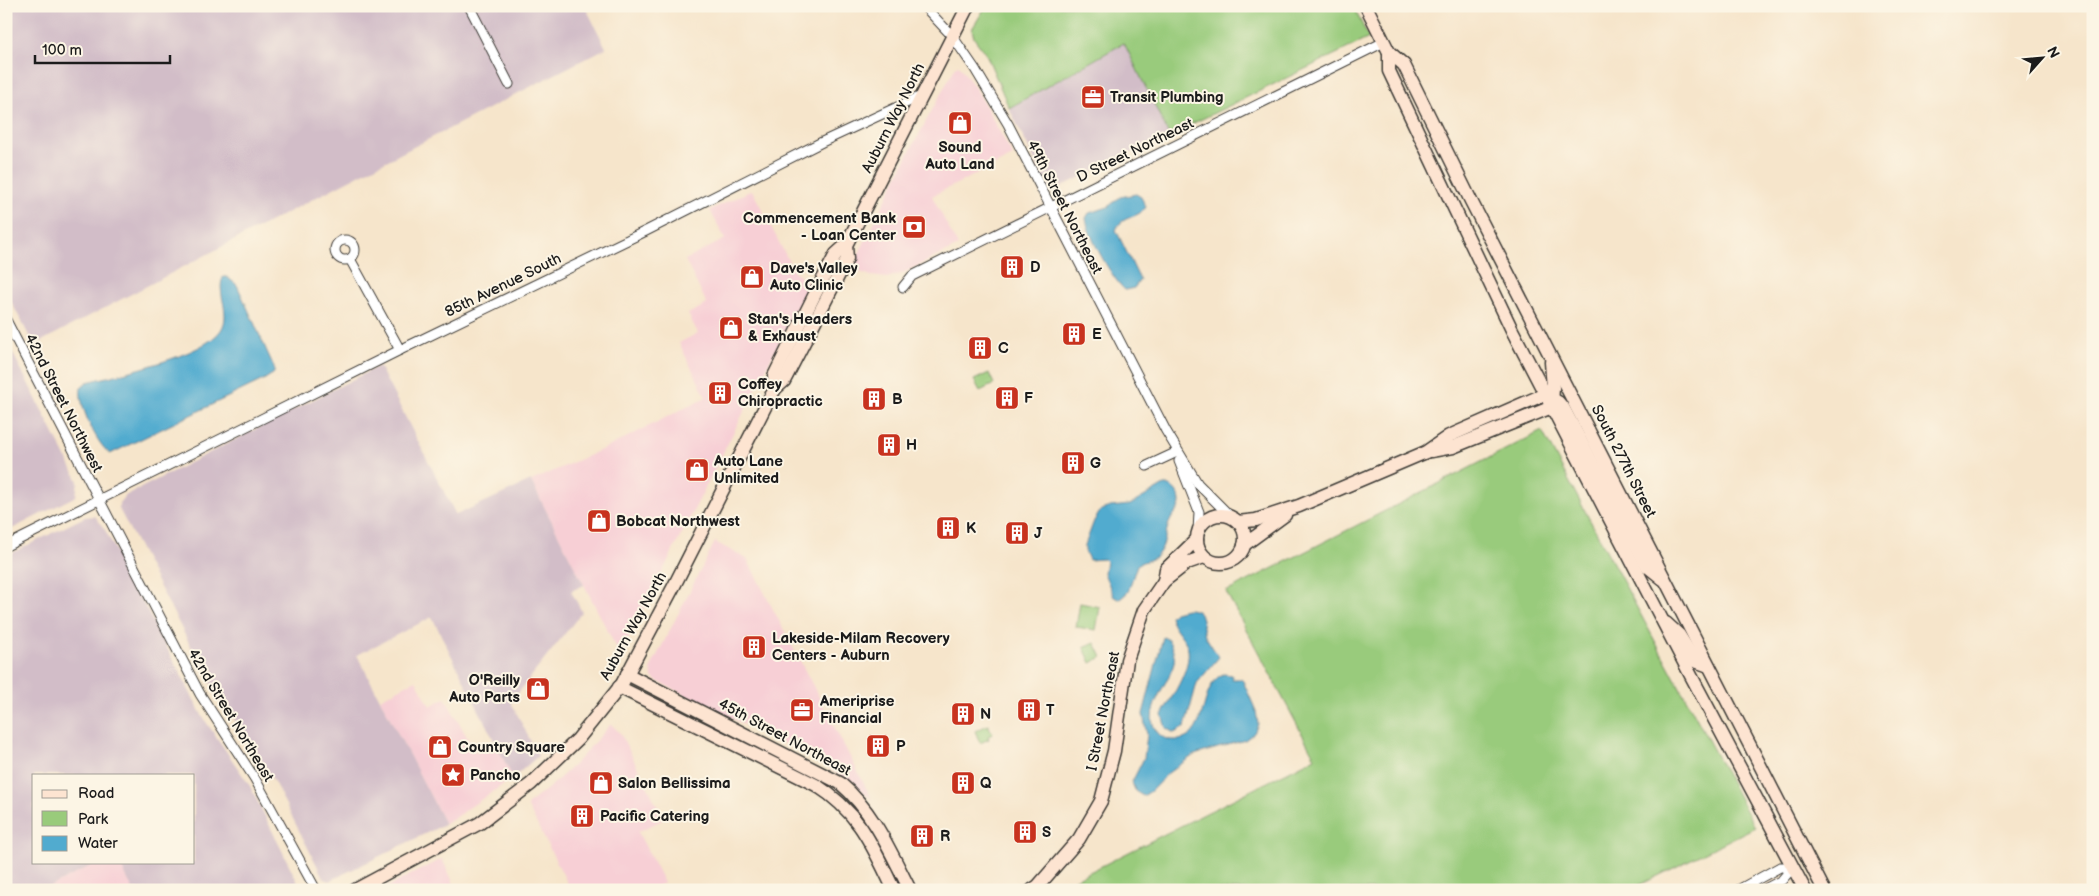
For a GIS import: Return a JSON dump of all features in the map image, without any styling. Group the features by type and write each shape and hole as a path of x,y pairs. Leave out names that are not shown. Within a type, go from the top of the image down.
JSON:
{"main road":[{"name":"Auburn Way North","path":"776,387 774,376 790,343 836,254 846,245 968,6"},
{"name":"South 277th Street","path":"1366,6 1386,47 1389,71 1480,263 1660,618 1804,890"},
{"name":"South 277th Street","path":"1386,47 1404,65 1471,201 1824,890"},
{"name":"Auburn Way North","path":"355,890 480,822 531,784 578,739 619,687 674,586 776,387 784,381 847,259 846,245"},
{"path":"1544,341 1553,372 1550,400"},
{"path":"1234,520 1242,529 1244,544 1241,552 1229,562 1214,562 1204,557 1198,546 1198,535 1202,524 1215,516 1234,520 1256,520 1299,506 1426,452 1453,447 1550,400"},
{"path":"1550,400 1564,409 1647,566 1667,582"},
{"path":"1244,544 1299,506"},
{"name":"I Street Northeast","path":"1164,581 1166,569 1198,535"},
{"name":"I Street Northeast","path":"1032,890 1038,886 1078,839 1101,800 1114,751 1127,660 1144,610 1164,581 1187,563 1204,557"},
{"path":"1660,618 1679,635 1695,661 1709,666"},
{"name":"45th Street Northeast","path":"627,674 840,783 855,796 875,822 910,890"},
{"name":"45th Street Northeast","path":"619,687 816,785 838,800 849,811 867,836 894,890"},
{"path":"1747,740 1750,764 1785,832 1792,851 1793,867 1800,871 1814,890"}],"street":[{"path":"469,6 509,84"},
{"name":"49th Street Northeast","path":"924,6 953,37 1008,124 1166,431 1198,484 1234,520"},
{"name":"D Street Northeast","path":"904,287 912,276 1386,47"},
{"name":"85th Avenue South","path":"6,546 400,350 638,236 822,142 922,96"},
{"path":"350,260 400,350"},
{"name":"42nd Street Northwest","path":"6,320 98,500"},
{"name":"49th Street Northeast","path":"1166,431 1199,512 1198,535"},
{"path":"1147,466 1175,453"},
{"name":"42nd Street Northeast","path":"98,500 200,694 255,779 316,890"},
{"path":"1738,890 1780,868 1793,867"},
{"path":"1763,890 1782,880 1793,867"}],"shaded area":[{"path":"6,6 585,6 606,48 34,345 6,292"},
{"path":"1124,43 1169,135 1050,192 1009,108"},
{"path":"959,65 979,94 1013,156 932,196 958,246 901,274 887,278 871,276 855,270 857,266 855,261 910,151 956,66"},
{"path":"752,190 794,271 809,284 620,655 531,481 608,447 706,397 679,343 698,333 688,314 707,304 685,260 725,239 710,210"},
{"path":"6,340 78,481 76,496 6,532"},
{"path":"379,366 456,515 531,481 584,585 571,591 582,612 511,702 538,756 513,778 432,617 357,655 445,824 329,881 324,879 270,774 208,679 119,509 119,503 125,496"},
{"path":"95,516 105,530 204,719 250,786 298,883 298,890 133,890 120,864 195,864 195,774 32,774 32,864 94,864 44,890 6,890 6,556 85,517"},
{"path":"715,542 747,559 872,799 822,763 652,677 651,667"},
{"path":"416,680 430,706 445,698 476,753 495,742 513,778 445,824 380,699"},
{"path":"611,724 620,733 664,819 638,832 664,883 650,890 571,890 527,805 575,764"},
{"path":"442,859 457,890 382,890 418,871"},
{"path":"94,864 120,864 133,890 44,890"}],"green space":[{"path":"986,6 1353,6 1369,38 1169,135 1124,43 1009,108 987,56 974,38 972,29"},
{"path":"989,373 994,384 980,391 974,380"},
{"path":"1542,431 1755,827 1630,890 1054,890 1315,758 1226,592"},
{"path":"1080,603 1100,607 1096,630 1076,627"},
{"path":"1095,643 1102,657 1091,663 1084,648"},
{"path":"988,725 993,734 988,736 989,739 980,743 975,731"}],"water":[{"path":"1136,194 1141,197 1146,207 1139,214 1126,219 1118,225 1116,230 1140,280 1134,288 1125,290 1101,256 1087,225 1086,218 1089,213 1108,207 1120,197"},
{"path":"223,277 227,277 237,285 274,367 274,373 110,454 99,441 89,423 82,404 81,387 87,382 180,356 212,339 224,324 225,310 221,290"},
{"path":"1164,485 1168,485 1177,492 1180,503 1168,525 1163,546 1156,556 1137,565 1128,592 1120,599 1114,597 1104,573 1106,561 1104,559 1089,560 1085,551 1085,545 1094,521 1101,510 1130,505"},
{"path":"1186,609 1200,614 1206,637 1219,657 1197,683 1185,727 1174,733 1166,728 1162,715 1181,680 1188,660 1188,651 1186,643 1170,616 1174,612"},
{"path":"1163,637 1170,644 1174,663 1157,699 1152,717 1154,726 1162,737 1169,740 1185,739 1193,733 1198,724 1209,690 1215,680 1223,674 1232,675 1232,679 1241,679 1243,681 1256,711 1258,724 1254,733 1245,740 1194,755 1168,773 1151,791 1143,796 1135,791 1132,782 1144,758 1147,735 1143,714"}],"place":[{"name":"Transit Plumbing","path":"1093,97"},
{"name":"Sound Auto Land","path":"960,123"},
{"name":"Commencement Bank - Loan Center","path":"914,227"},
{"name":"D","path":"1012,267"},
{"name":"Dave's Valley Auto Clinic","path":"752,277"},
{"name":"Stan's Headers & Exhaust","path":"731,328"},
{"name":"E","path":"1074,334"},
{"name":"C","path":"980,348"},
{"name":"Coffey Chiropractic","path":"720,393"},
{"name":"F","path":"1007,398"},
{"name":"B","path":"874,399"},
{"name":"H","path":"889,445"},
{"name":"G","path":"1073,463"},
{"name":"Auto Lane Unlimited","path":"697,470"},
{"name":"Bobcat Northwest","path":"599,521"},
{"name":"K","path":"948,528"},
{"name":"J","path":"1017,533"},
{"name":"Lakeside-Milam Recovery Centers - Auburn","path":"754,647"},
{"name":"O'Reilly Auto Parts","path":"538,689"},
{"name":"Ameriprise Financial","path":"802,710"},
{"name":"T","path":"1029,710"},
{"name":"N","path":"963,714"},
{"name":"P","path":"878,746"},
{"name":"Country Square","path":"440,747"},
{"name":"Pancho","path":"453,775"},
{"name":"Salon Bellissima","path":"601,783"},
{"name":"Q","path":"963,783"},
{"name":"Pacific Catering","path":"582,816"},
{"name":"S","path":"1025,832"},
{"name":"R","path":"922,836"}]}
